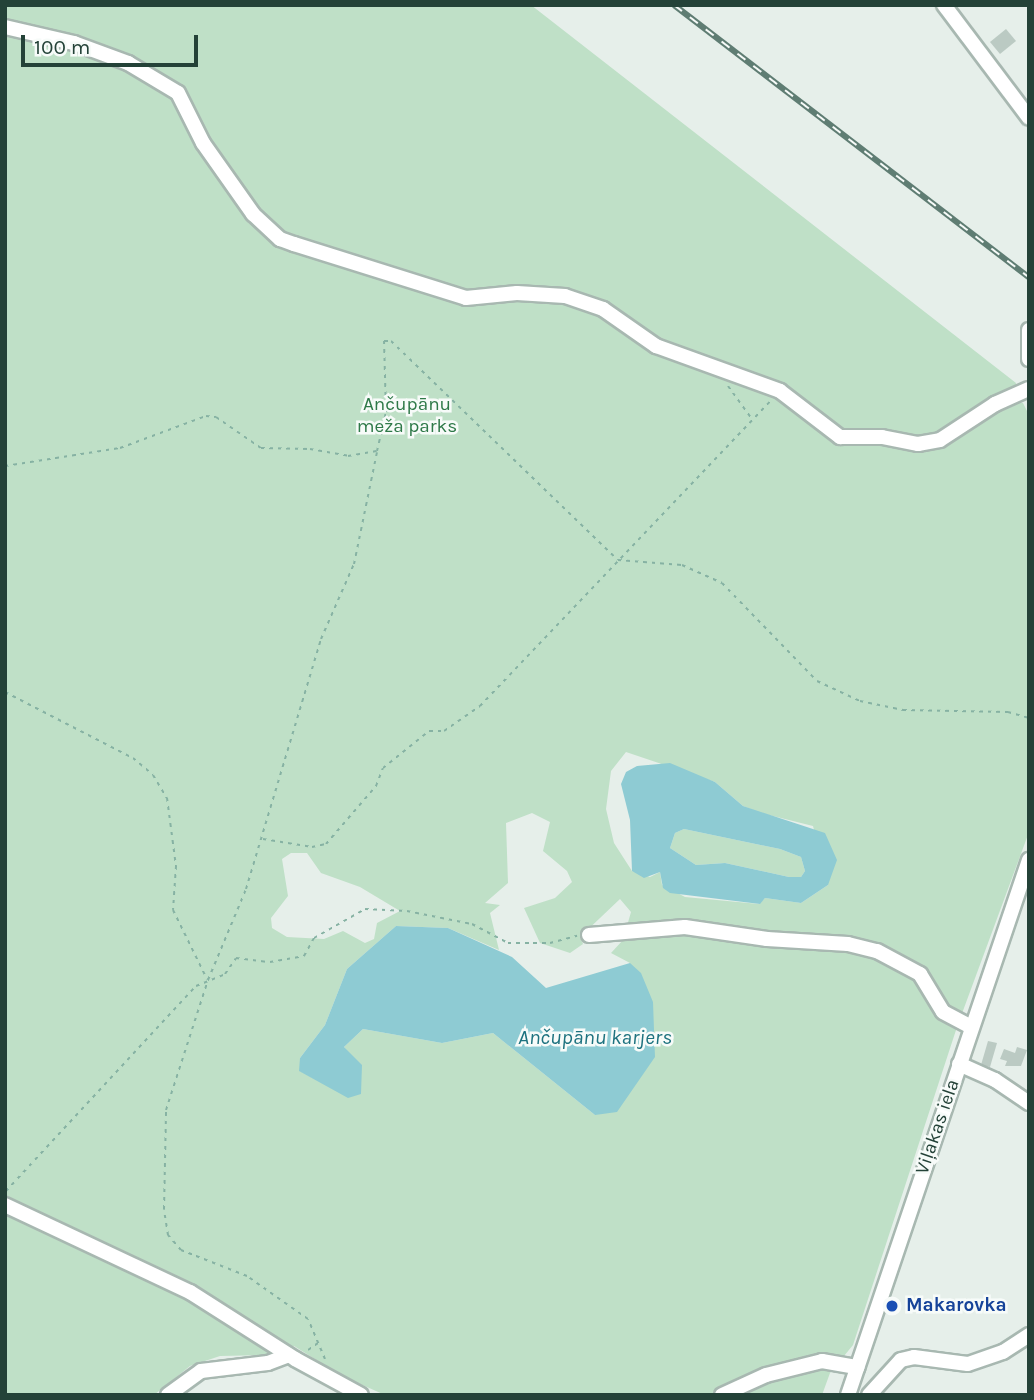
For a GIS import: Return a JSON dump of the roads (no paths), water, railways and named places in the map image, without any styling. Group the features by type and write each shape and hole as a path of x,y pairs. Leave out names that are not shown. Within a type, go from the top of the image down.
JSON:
{"street":[{"path":"944,5 1029,118"},
{"path":"5,27 74,43 128,63 178,93 231,186 253,215 280,239 466,298 517,293 565,296 603,309 656,345 718,365 780,391 840,436 882,436 918,444 940,440 995,404 1029,389"},
{"path":"1029,330 1029,359"},
{"name":"Viļakas iela","path":"853,1394 857,1367 1029,860"},
{"path":"589,935 685,927 767,939 848,944 877,951 920,974 943,1012 971,1027"},
{"path":"959,1064 995,1080 1029,1103"},
{"path":"5,1205 190,1292 289,1355 360,1395"},
{"path":"869,1395 901,1360 914,1357 968,1364 1003,1353 1029,1335"},
{"path":"168,1395 201,1371 268,1363 289,1355"},
{"path":"722,1395 766,1375 822,1361 857,1367"}],"water":[{"path":"670,763 715,782 743,806 825,833 837,860 828,885 801,903 765,898 760,904 670,893 663,888 660,872 644,878 632,871 630,820 621,784 626,772 637,766","holes":["684,829 780,849 801,857 805,871 801,877 789,877 725,863 696,865 670,848 675,833"]},
{"name":"Ančupānu karjers","path":"396,926 448,928 512,957 546,988 630,963 641,973 653,1002 655,1057 617,1112 595,1115 493,1033 442,1043 363,1029 344,1047 362,1065 361,1094 348,1098 299,1071 300,1058 325,1025 347,969"}],"railway":[{"path":"674,5 1029,277"}],"place":[{"name":"Makarovka","path":"892,1306"}],"park label":[{"name":"Ančupānu meža parks","path":"407,416"}]}
